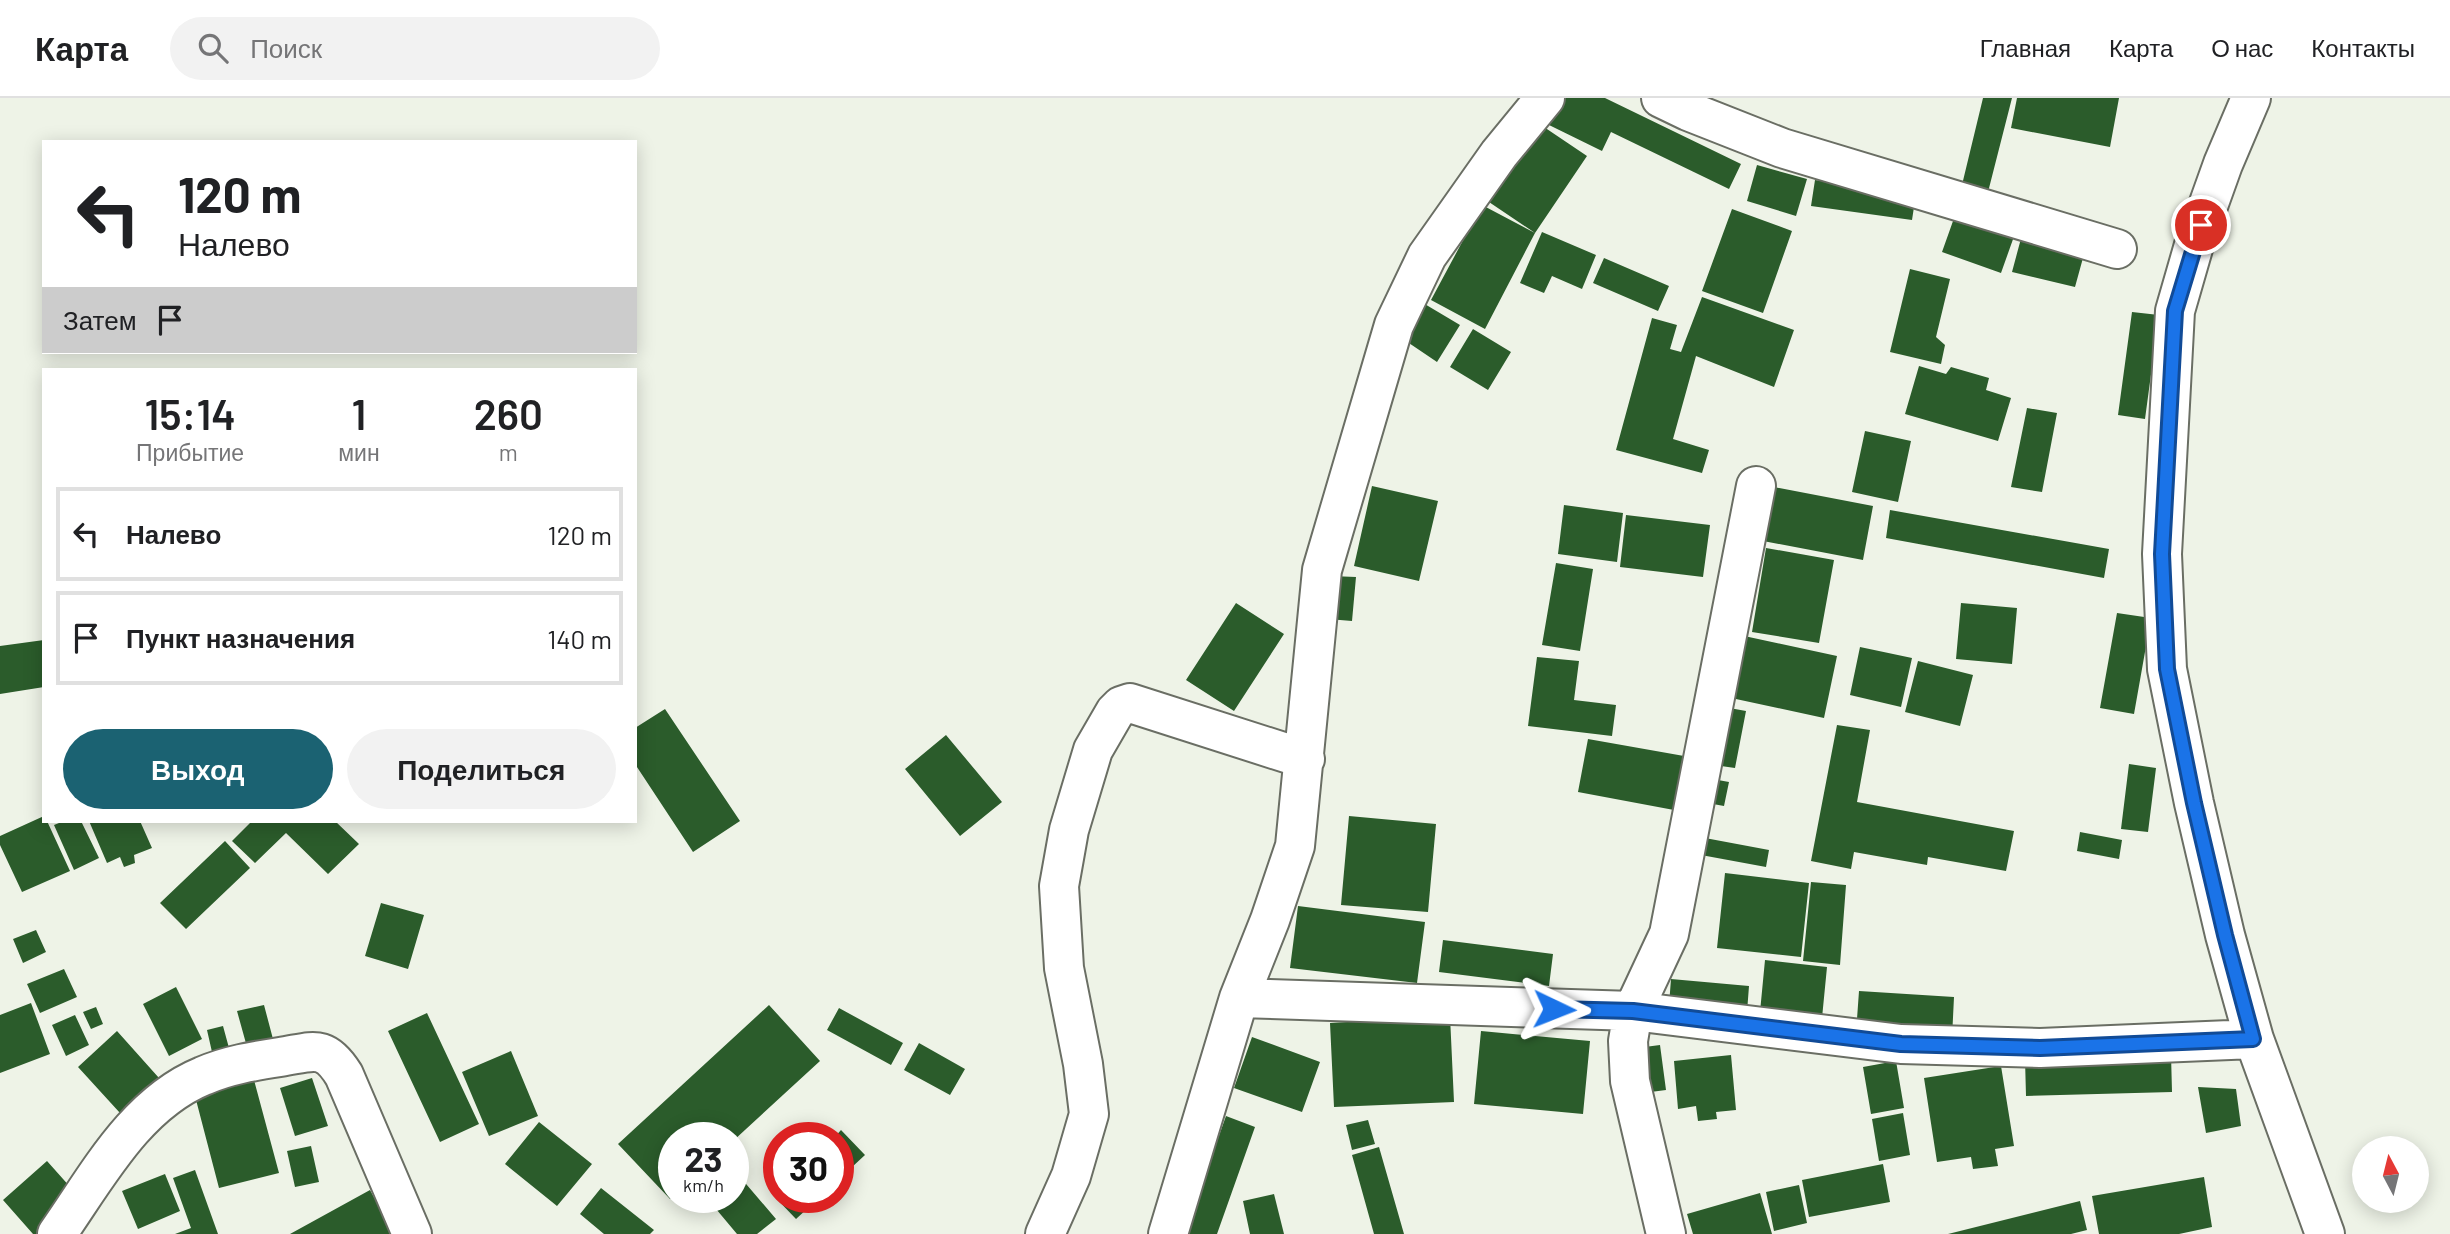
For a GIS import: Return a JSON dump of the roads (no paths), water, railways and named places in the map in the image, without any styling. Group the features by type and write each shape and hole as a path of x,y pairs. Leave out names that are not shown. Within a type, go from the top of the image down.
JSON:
{"street":[{"path":"1168,1234 1239,998 1270,920 1294,846 1305,759 1322,570 1394,325 1427,256 1499,154 1545,98"},
{"path":"1661,98 1782,148 2117,249"},
{"path":"2251,98 2214,187 2175,311 2162,554 2167,669 2194,803 2253,1039 2325,1234"},
{"path":"1666,1234 1630,1081 1629,1041 1633,1011 1669,934 1756,486"},
{"path":"1045,1234 1071,1176 1089,1114 1083,1064 1064,968 1059,886 1069,830 1093,750 1115,712 1130,703 1305,759"},
{"path":"1239,998 1633,1011 1901,1044 2040,1048 2253,1039"},
{"path":"57,1234 121,1142 167,1096 203,1076 244,1063 314,1052 326,1054 335,1060 344,1075 412,1234"}]}
